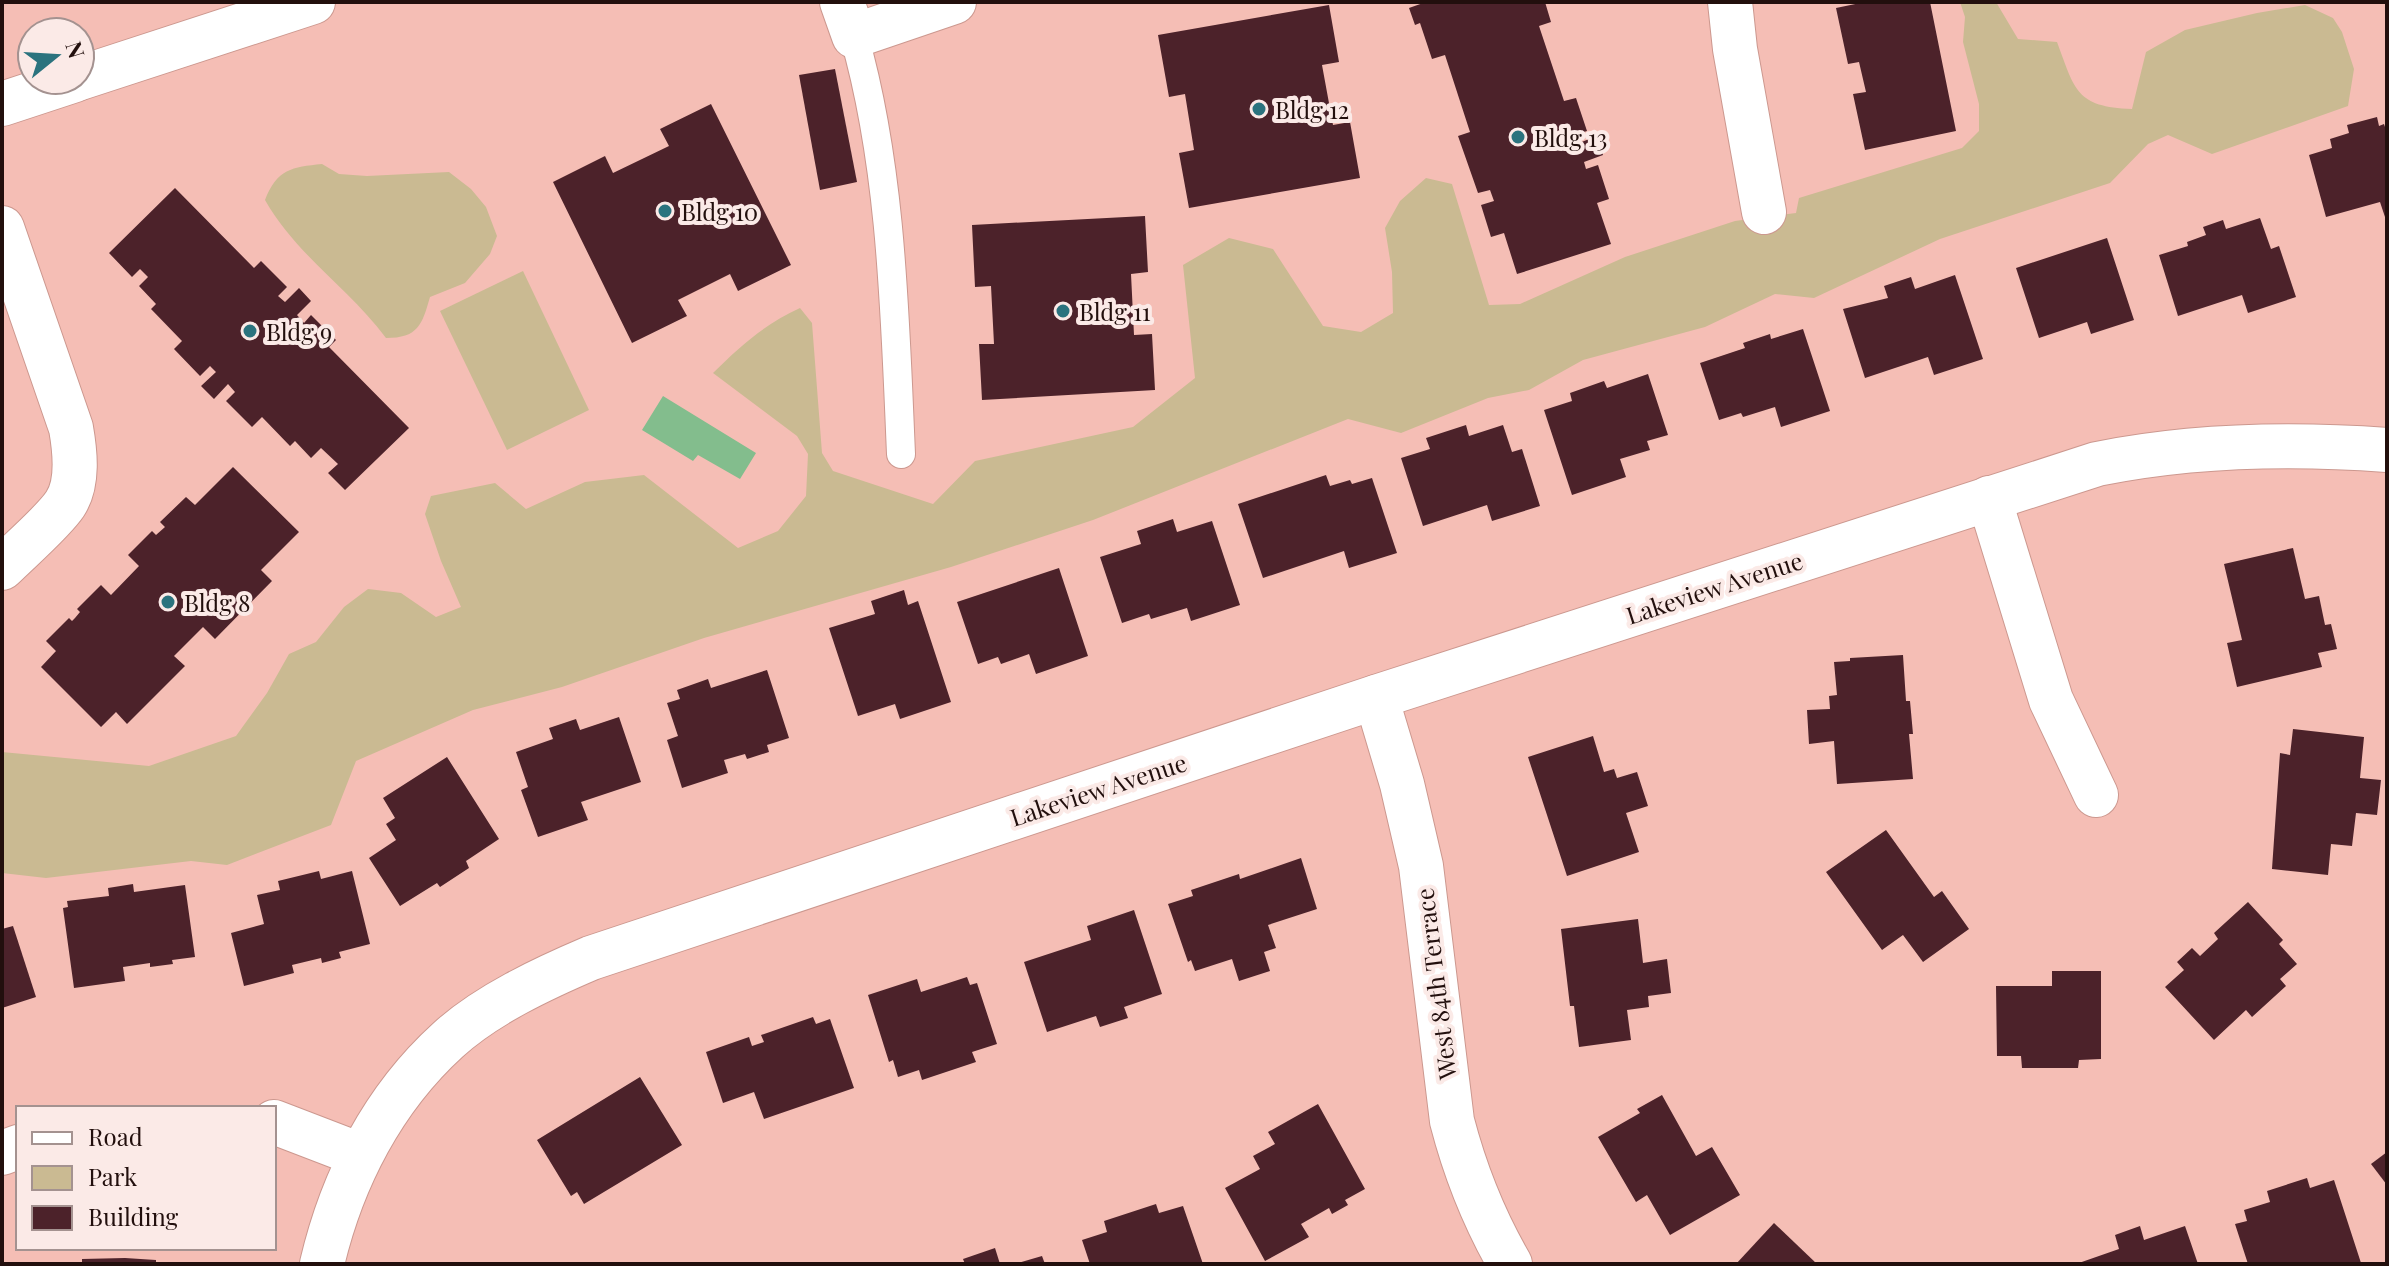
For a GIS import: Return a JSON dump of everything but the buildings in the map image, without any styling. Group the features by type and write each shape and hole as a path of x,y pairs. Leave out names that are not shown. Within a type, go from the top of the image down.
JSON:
{"street":[{"path":"96,73 313,2"},
{"path":"848,19 954,2"},
{"path":"1730,2 1735,49 1764,212"},
{"path":"2,104 26,96"},
{"path":"2,228 71,428 75,455 73,481 66,503 2,568"},
{"name":"Lakeview Avenue","path":"322,1264 360,1155 385,1111 412,1077 450,1038 492,1009 563,970 608,952 1376,697 2097,464 2145,454 2333,446 2387,450"},
{"path":"1989,498 2051,700 2096,795"},
{"name":"West 84th Terrace","path":"1376,697 1402,784 1421,866 1452,1121 1462,1159 1506,1262"},
{"path":"276,1123 360,1155"}],"lane":[{"path":"848,19 867,80 881,180 895,309 901,454"}],"green space":[{"path":"1960,2 1996,2 2018,39 2057,42 2074,84 2088,100 2113,108 2132,109 2146,52 2185,30 2305,5 2333,18 2342,32 2354,69 2348,106 2212,154 2168,135 2148,144 2110,183 1940,239 1814,298 1775,294 1705,327 1583,360 1529,390 1488,398 1401,433 1348,419 1093,520 951,567 704,638 562,687 473,710 356,761 331,825 227,865 191,861 46,878 2,873 2,752 149,766 236,736 267,693 289,654 316,642 344,607 368,589 401,593 436,617 461,607 425,514 431,496 495,483 526,509 585,482 644,475 738,548 778,531 806,496 808,454 797,436 713,373 754,336 800,308 812,323 822,453 833,471 933,504 975,461 1133,427 1195,378 1183,265 1229,238 1273,249 1323,326 1361,332 1393,313 1392,272 1385,228 1400,201 1426,178 1452,184 1489,305 1520,304 1625,257 1735,221 1796,213 1799,198 1962,148 1979,131 1979,104 1963,42 1965,17"},
{"path":"322,164 339,174 367,176 449,172 471,189 486,207 497,236 490,254 465,283 430,297 421,322 405,336 386,338 292,238 265,200 280,176 294,169"},
{"path":"523,271 589,410 507,450 440,311"}],"shaded area":[{"path":"663,396 756,453 740,479 698,455 693,461 642,430"}],"place":[{"name":"Bldg 12","path":"1259,109"},
{"name":"Bldg 13","path":"1518,137"},
{"name":"Bldg 10","path":"665,211"},
{"name":"Bldg 11","path":"1063,311"},
{"name":"Bldg 9","path":"250,331"},
{"name":"Bldg 8","path":"168,602"}]}
